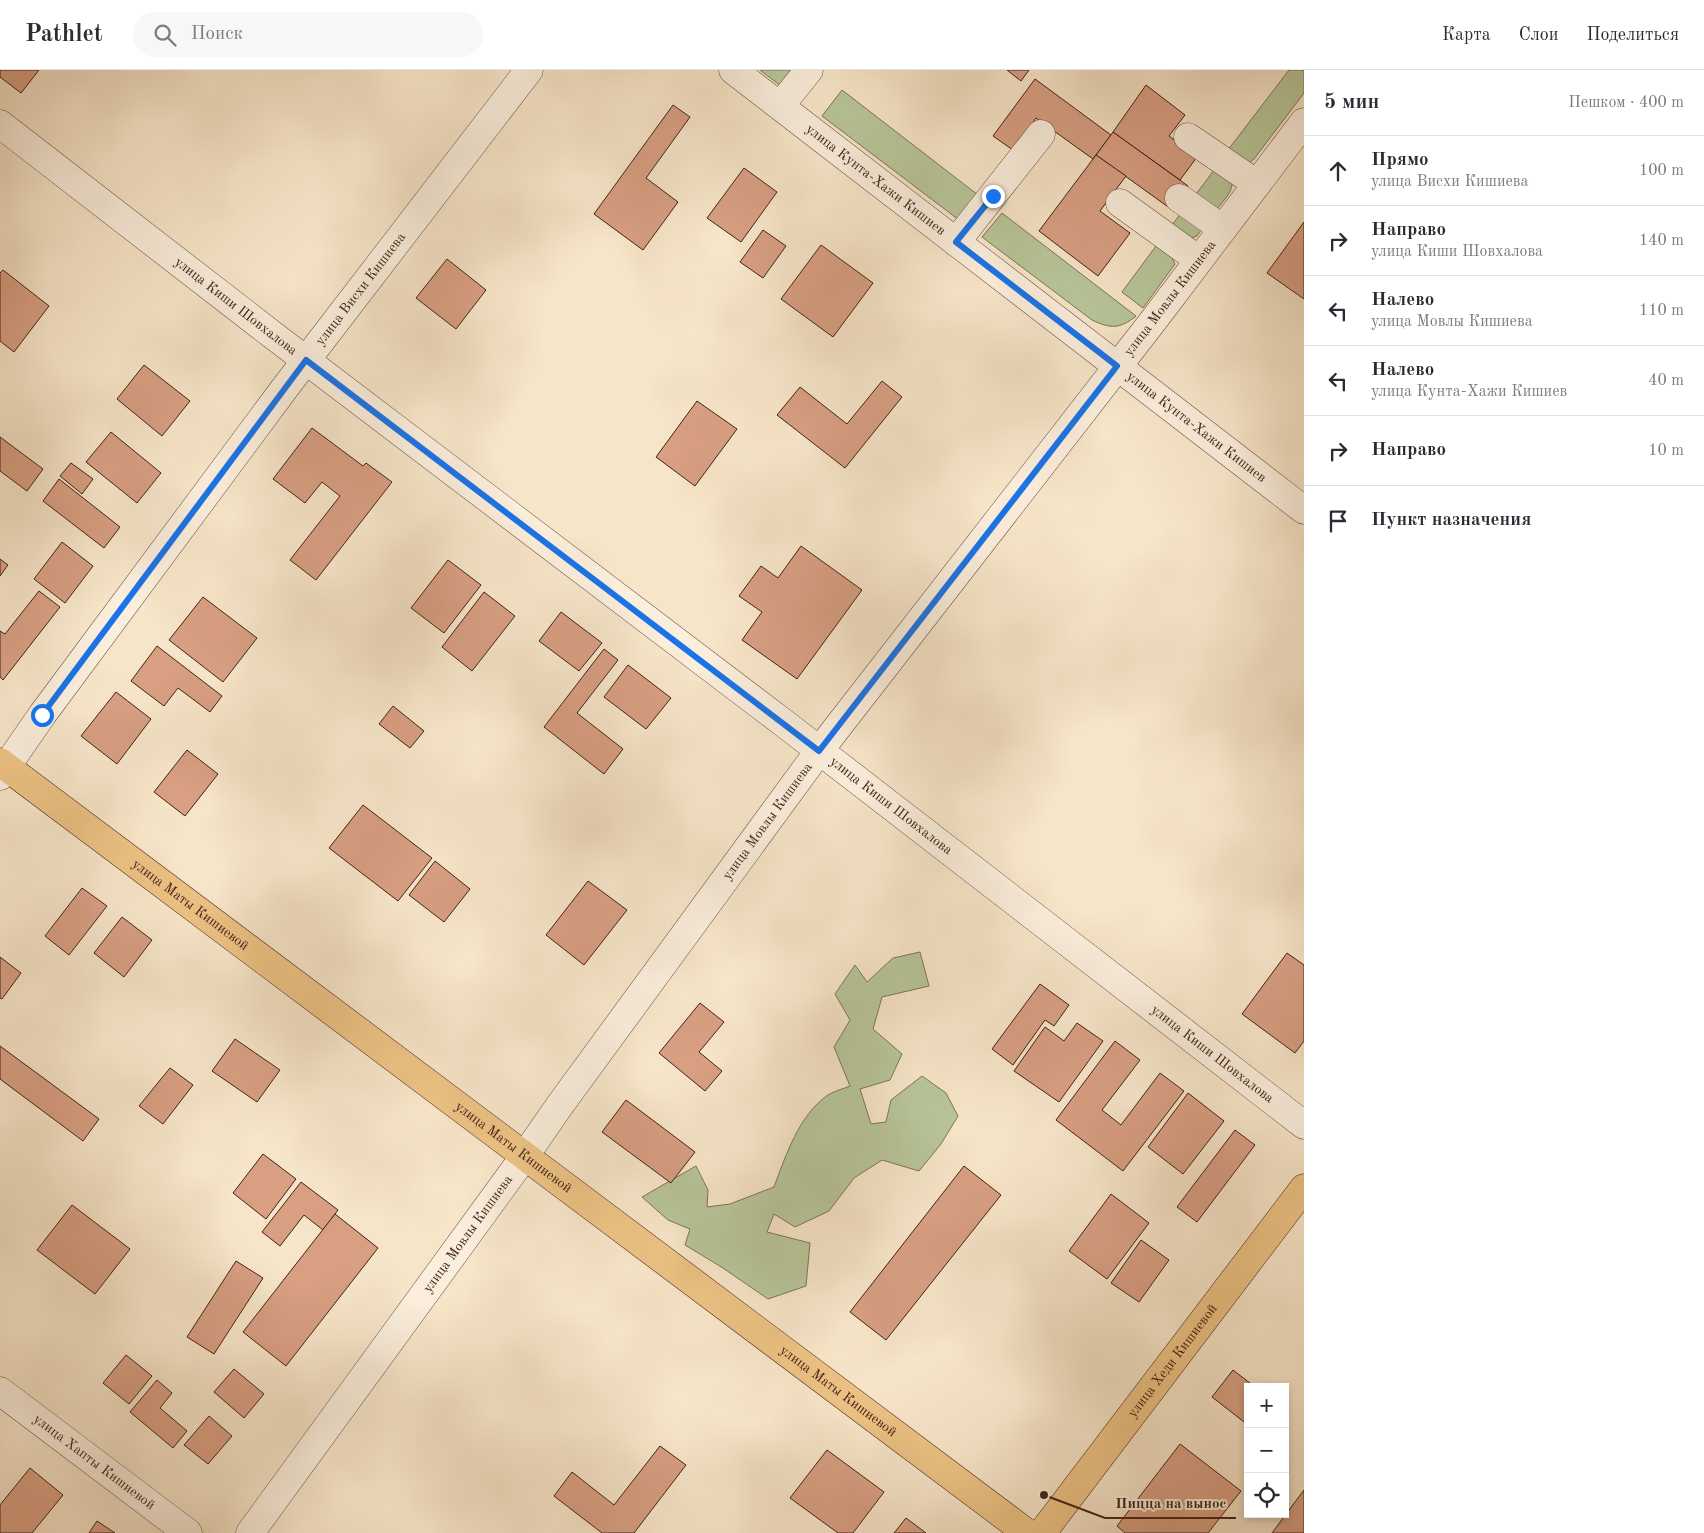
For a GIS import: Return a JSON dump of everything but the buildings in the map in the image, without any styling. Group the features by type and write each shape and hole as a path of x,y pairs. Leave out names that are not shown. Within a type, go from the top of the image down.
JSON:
{"main road":[{"name":"улица Маты Кишиевой","path":"2,768 1027,1533"},
{"name":"улица Хеди Кишиевой","path":"1042,1533 1304,1188"}],"street":[{"name":"улица Висхи Кишиева","path":"2,768 306,360 529,70"},
{"name":"улица Кунта-Хажи Кишиев","path":"733,70 1304,510"},
{"path":"780,106 809,70"},
{"name":"улица Мовлы Кишиева","path":"250,1533 524,1157 560,1104 819,751 1304,122"},
{"name":"улица Киши Шовхалова","path":"0,124 1304,1125"},
{"path":"956,242 1041,134"},
{"path":"1188,137 1258,184"},
{"path":"1179,198 1223,229"},
{"path":"1120,203 1199,260"},
{"name":"улица Хапты Кишиевой","path":"0,1391 188,1533"}],"green space":[{"path":"760,70 802,70 786,90"},
{"path":"1289,70 1304,70 1304,93 1249,163 1228,150"},
{"path":"842,90 978,195 959,220 822,116"},
{"path":"1215,169 1232,182 1229,193 1217,209 1193,198"},
{"path":"1184,209 1201,230 1197,236 1191,238 1172,225"},
{"path":"1002,213 1136,316 1125,323 1115,326 1105,325 1092,320 982,237"},
{"path":"1156,246 1172,258 1175,264 1143,308 1122,292"},
{"path":"920,952 929,986 882,997 873,1029 902,1054 890,1080 860,1089 871,1124 886,1122 891,1100 922,1076 946,1093 958,1116 941,1144 919,1171 882,1160 854,1178 829,1211 795,1227 774,1214 767,1232 810,1243 806,1286 768,1299 685,1245 690,1229 668,1220 642,1197 696,1166 708,1190 707,1207 730,1204 774,1187 795,1136 809,1113 828,1095 850,1086 834,1047 850,1020 835,994 855,965 867,982 893,958"}],"place":[{"name":"Пицца на вынос","path":"1044,1495"}],"route":[{"path":"42,715 306,360 819,751 1117,366 956,242 993,196"}]}
